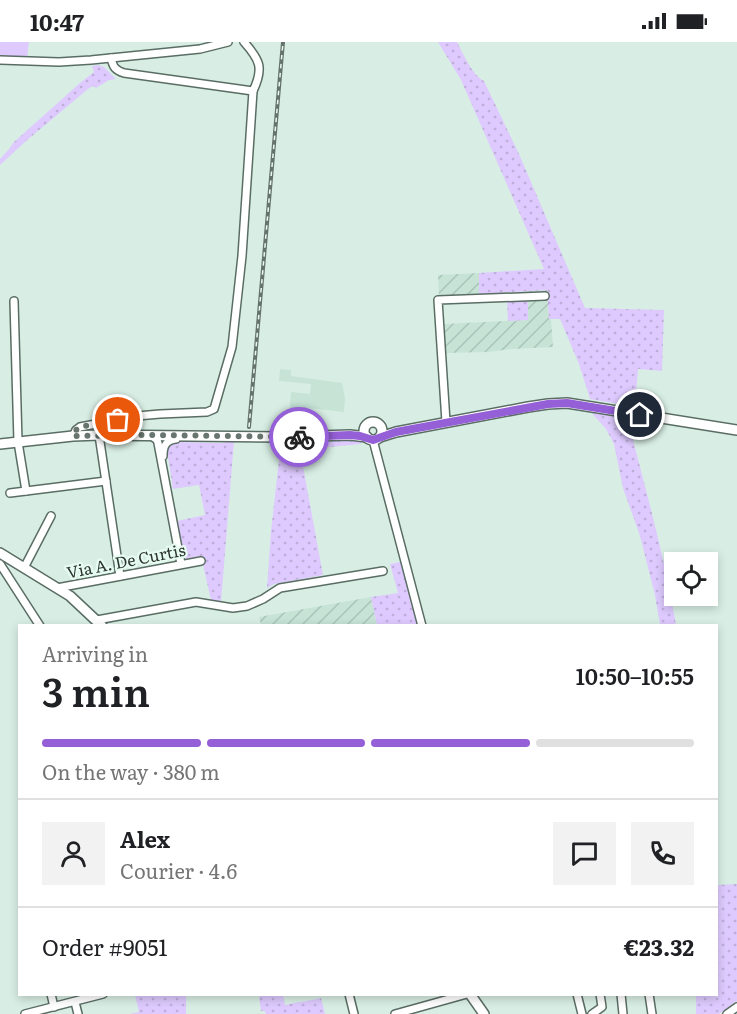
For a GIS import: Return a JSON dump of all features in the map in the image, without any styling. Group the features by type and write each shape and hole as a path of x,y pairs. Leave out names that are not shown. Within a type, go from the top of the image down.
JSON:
{"main road":[{"path":"0,444 99,435 282,437 350,435 373,438 446,422 548,404 567,403 737,430"},
{"path":"350,435 370,422 396,432"},
{"path":"367,424 364,429 373,438"},
{"path":"373,438 382,433 382,427"},
{"path":"0,553 70,596 99,623"},
{"path":"470,996 484,1014"}],"street":[{"path":"0,60 59,62 111,58 200,49 228,42"},
{"path":"73,436 80,427 99,423 160,414 207,412 214,409 232,347 243,256 253,91 260,72 256,56 244,42"},
{"path":"111,58 116,70 124,73 253,91"},
{"path":"446,422 438,300 545,296"},
{"path":"14,301 18,442 26,491"},
{"path":"99,435 120,576"},
{"path":"150,435 157,440 164,464 181,564"},
{"path":"164,464 164,447 170,440 230,436"},
{"path":"373,438 421,624"},
{"path":"10,493 106,481"},
{"path":"24,568 51,516"},
{"name":"Via A. De Curtis","path":"57,588 201,561"},
{"path":"0,564 39,624"},
{"path":"99,623 196,602 218,607 248,606 280,588 382,571"},
{"path":"51,996 54,1007"},
{"path":"25,1014 96,996"},
{"path":"350,996 354,1014"},
{"path":"394,1014 461,996"},
{"path":"578,996 582,1014"},
{"path":"592,1014 602,1007 600,996"},
{"path":"621,996 623,1014"},
{"path":"649,996 652,1014"},
{"path":"75,1002 78,1014"},
{"path":"728,1014 737,1007"}],"shaded area":[{"path":"0,42 29,42 27,58 0,55"},
{"path":"438,42 457,42 472,69 484,81 519,154 585,308 664,310 662,371 638,369 635,407 590,399 579,364 560,319 549,319 547,290 479,294 479,273 544,269 461,80"},
{"path":"92,66 104,67 116,79 88,89 0,165 0,159 13,143 94,72"},
{"path":"479,273 479,294 439,296 438,275"},
{"path":"547,290 553,347 446,353 444,324 528,320 527,291"},
{"path":"528,300 528,320 508,321 507,301"},
{"path":"280,369 291,370 291,376 342,383 345,398 344,412 309,408 307,419 289,418 291,392 310,394 311,384 279,381"},
{"path":"589,410 627,417 664,566 664,606 672,606 676,624 660,624 640,536 623,488 614,444 606,429"},
{"path":"358,439 364,441 360,444 300,450 323,575 274,584 267,588 281,442"},
{"path":"234,441 221,602 211,600 201,556 184,559 177,521 205,515 199,485 173,489 167,450 169,444 175,442"},
{"path":"401,562 417,624 377,624 371,597 398,593 390,564"},
{"path":"371,597 377,624 261,624 259,617"},
{"path":"737,884 737,1001 719,1014 696,1014 696,996 718,996 718,885"},
{"path":"135,996 186,996 186,1014 129,1014 139,1012"},
{"path":"259,996 283,996 285,1005 321,998 325,1014 266,1014 265,1011 261,1011"}],"railway":[{"path":"249,427 283,42"}],"way so far":[{"path":"118,420 80,427 73,436 299,437"}],"route":[{"path":"299,437 350,435 376,440 396,432 548,404 567,403 640,415"}]}
